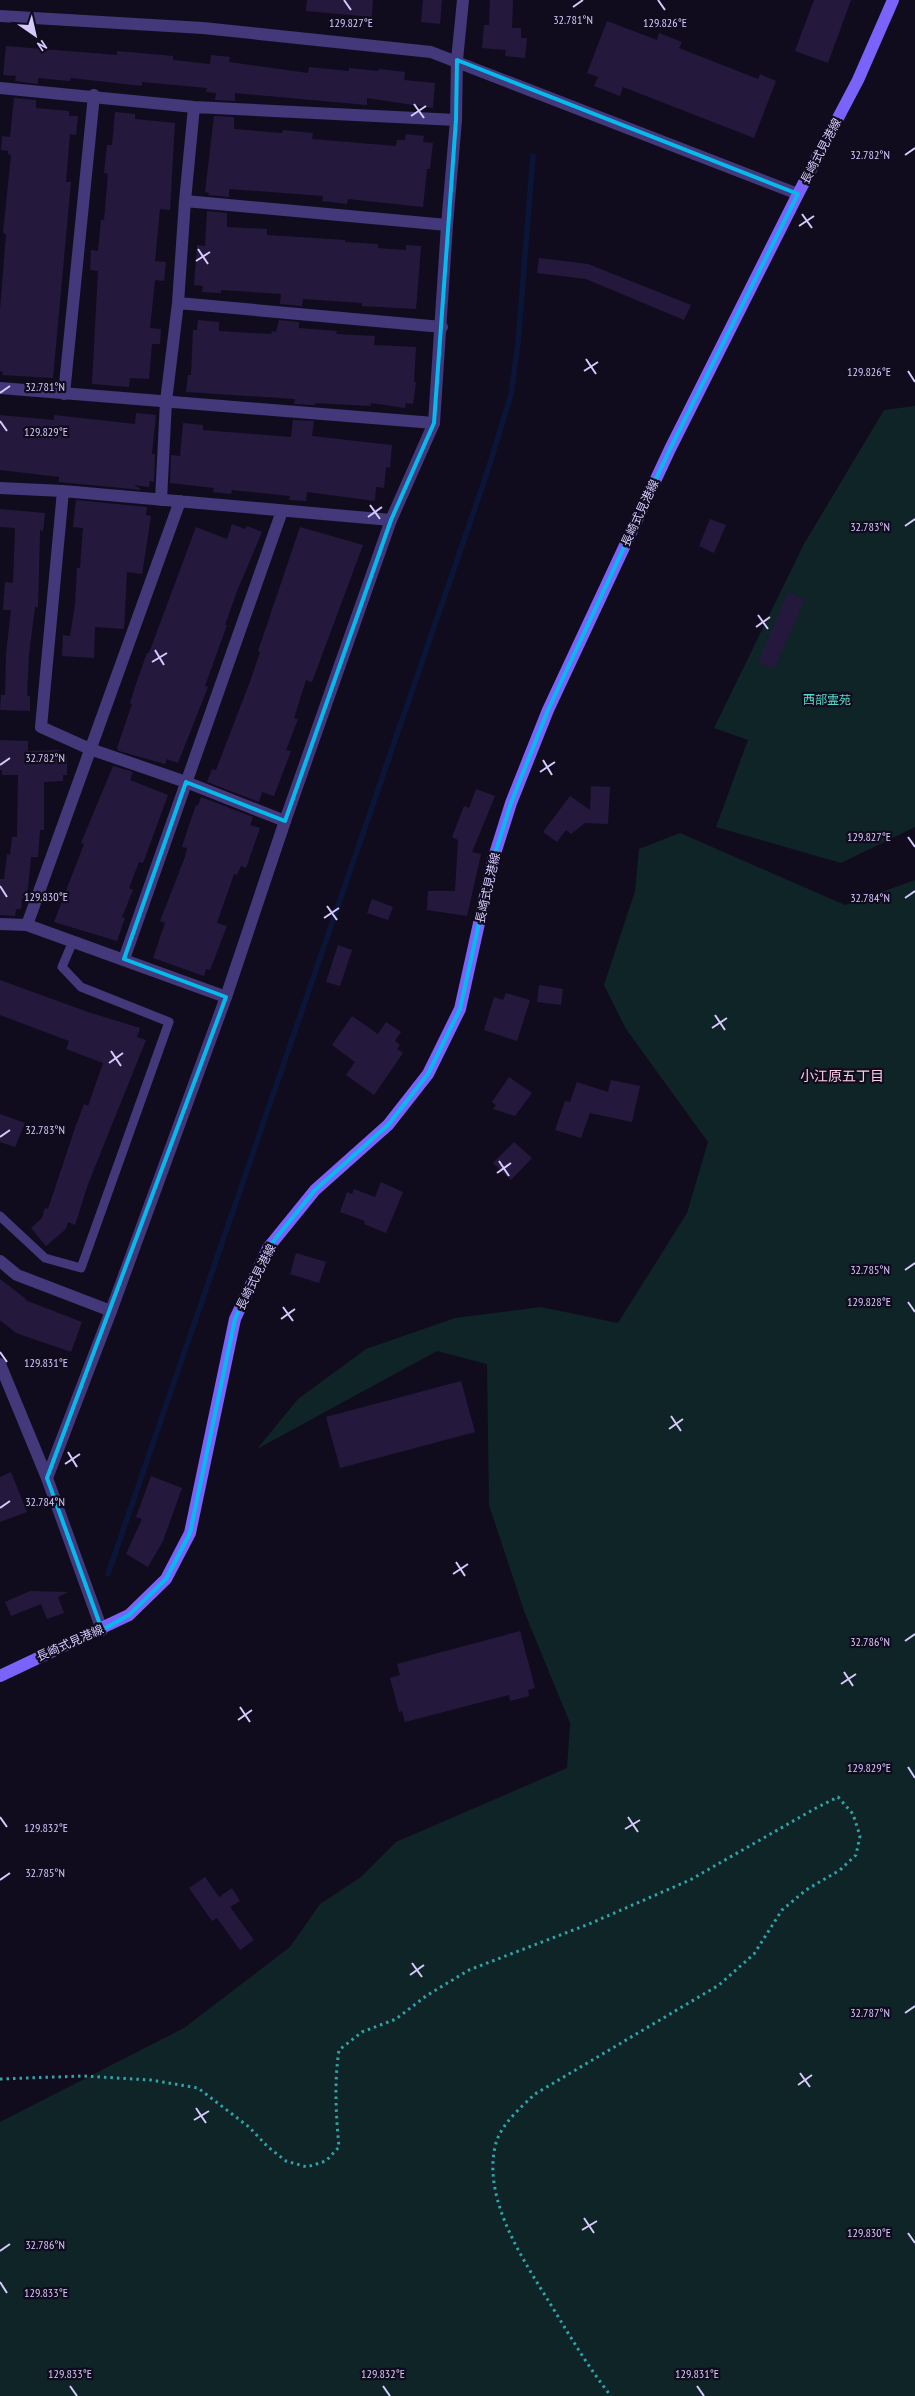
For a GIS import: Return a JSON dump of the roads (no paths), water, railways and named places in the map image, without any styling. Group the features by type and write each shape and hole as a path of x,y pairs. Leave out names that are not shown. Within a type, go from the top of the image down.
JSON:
{"main road":[{"name":"長崎式見港線","path":"0,1676 102,1630 129,1615 166,1579 190,1533 235,1320 268,1248 315,1190 388,1125 428,1074 460,1009 493,860 508,812 548,710 670,449 798,194 858,80 893,0"}],"street":[{"path":"47,1478 111,1311 226,997 284,821 391,520 434,423 442,327 446,225 456,120 457,60 463,0"},
{"path":"0,16 203,28 432,52 457,60 798,194"},
{"path":"0,88 94,95 194,107 456,120"},
{"path":"64,394 94,95"},
{"path":"161,500 166,401 178,303 184,201 194,107"},
{"path":"184,201 446,225"},
{"path":"178,303 442,327"},
{"path":"0,388 434,423"},
{"path":"0,488 63,491 391,520"},
{"path":"63,491 41,727 90,750 186,782 284,821"},
{"path":"27,925 180,501"},
{"path":"124,959 282,511"},
{"path":"0,924 27,925 226,997"},
{"path":"0,1261 16,1275 111,1311"},
{"path":"0,1364 47,1478 102,1630"}],"lane":[{"path":"0,1216 45,1258 81,1268 169,1022 81,987 62,967 72,941"}],"waterway":[{"path":"108,1574 486,476 511,395 518,343 533,156"}],"district":[{"name":"小江原五丁目","path":"842,1076"}],"park label":[{"name":"西部霊苑","path":"827,700"}]}
